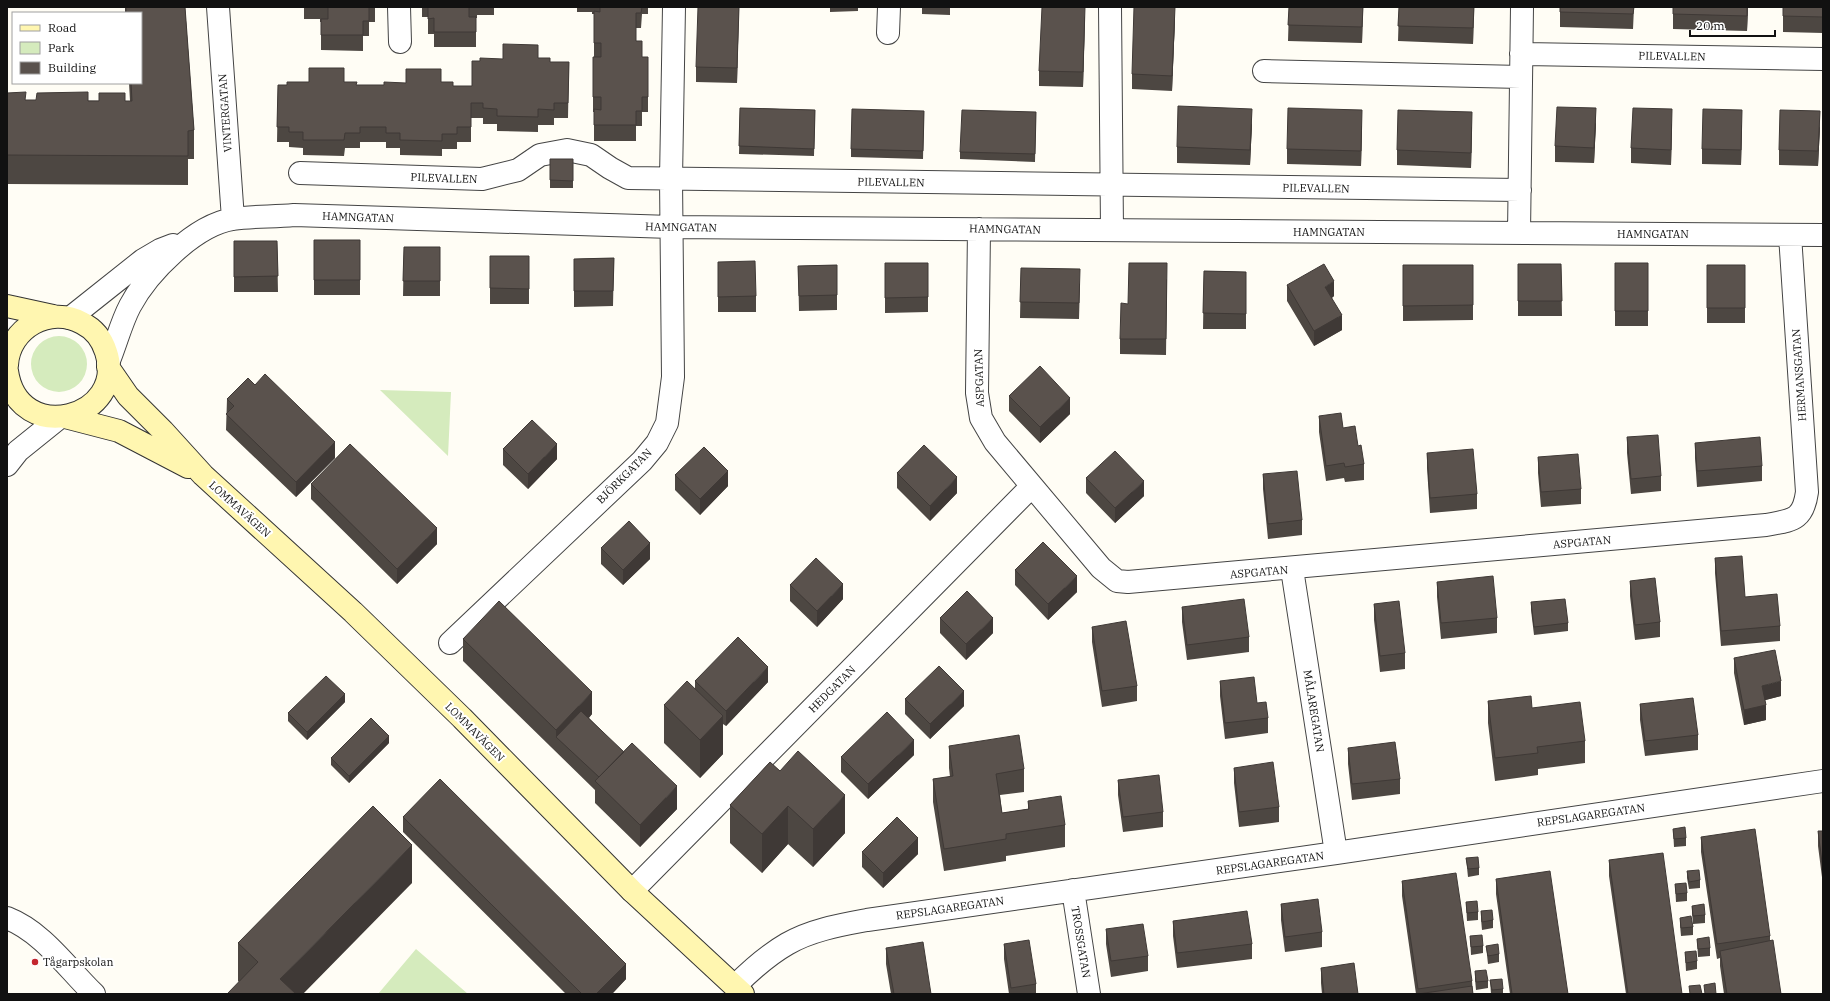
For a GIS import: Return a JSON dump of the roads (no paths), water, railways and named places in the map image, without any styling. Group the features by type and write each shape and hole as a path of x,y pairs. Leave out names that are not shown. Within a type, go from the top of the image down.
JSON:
{"street":[{"name":"VINTERGATAN","path":"218,7 233,219"},
{"path":"399,7 400,42"},
{"path":"671,227 674,7"},
{"path":"888,32 889,7"},
{"path":"1110,7 1112,230"},
{"path":"1520,233 1522,7"},
{"name":"PILEVALLEN","path":"1521,54 1823,59"},
{"path":"1264,71 1521,77"},
{"name":"PILEVALLEN","path":"300,173 482,179 518,170 540,155 567,150 592,155 628,178 1520,190"},
{"name":"HAMNGATAN","path":"63,317 143,260 160,250 192,237 211,226 233,219 294,216 671,227 1823,235"},
{"name":"BJÖRKGATAN","path":"450,642 642,461 657,443 667,423 673,377 671,227"},
{"name":"ASPGATAN","path":"979,229 977,393 981,418 995,442 1032,487 1101,568 1117,581 1159,581 1766,525 1789,520 1800,514"},
{"name":"HERMANSGATAN","path":"1790,235 1807,492 1805,504 1800,514"},
{"name":"HAMNGATAN","path":"108,365 130,306 163,262 192,237"},
{"name":"LOMMAVÄGEN","path":"7,306 63,317 89,327 99,337 105,349 108,365 106,383 93,403 80,412 62,417"},
{"path":"7,364 12,344 23,329 38,320 63,317"},
{"name":"LOMMAVÄGEN","path":"108,365 128,396 203,475 353,612 462,718 632,891 739,990"},
{"name":"LOMMAVÄGEN","path":"8,386 22,404 33,412 46,416 62,417 119,431 203,475"},
{"path":"7,465 18,451 62,417"},
{"name":"HEDGATAN","path":"632,891 1032,487"},
{"name":"MÅLAREGATAN","path":"1292,569 1336,854"},
{"name":"REPSLAGAREGATAN","path":"739,990 757,964 788,943 828,928 866,920 1336,854 1823,781"},
{"name":"TROSSGATAN","path":"1073,890 1089,994"},
{"path":"7,918 35,934 94,994"}],"place":[{"name":"Tågarpskolan","path":"35,962"}]}
